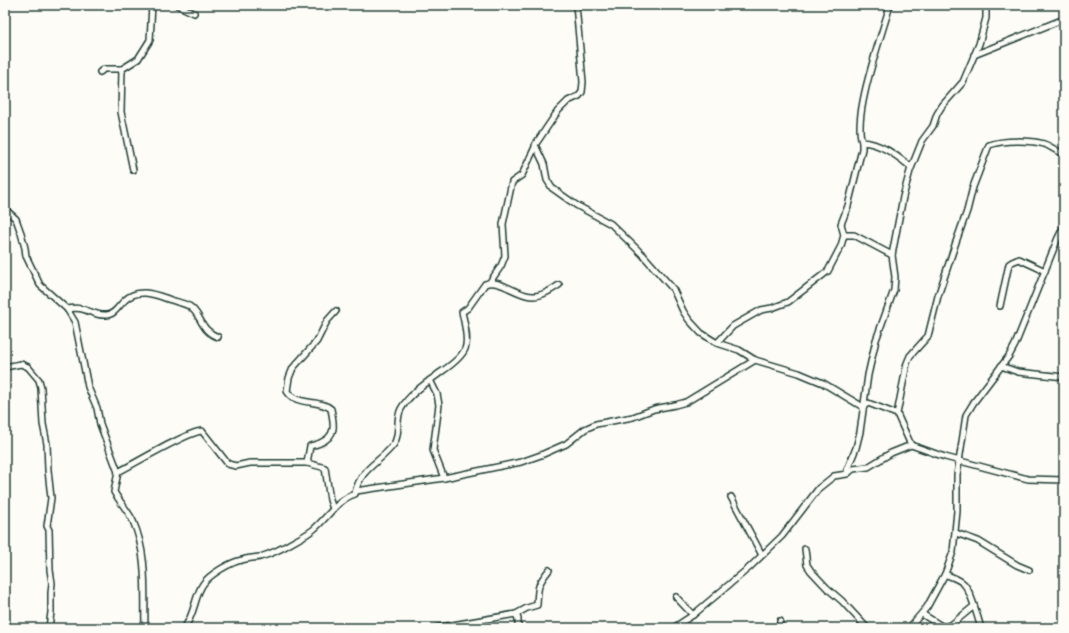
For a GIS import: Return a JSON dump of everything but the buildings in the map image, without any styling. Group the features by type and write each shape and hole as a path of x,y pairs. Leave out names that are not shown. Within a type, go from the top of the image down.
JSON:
{"street":[{"path":"100,72 104,69 122,70 138,59 150,40 152,5"},
{"path":"177,5 194,13"},
{"path":"355,494 357,485 362,476 398,437 398,420 401,410 407,401 430,380 455,361 465,349 467,342 462,312 468,308 485,284 490,282 501,266 505,256 503,224 512,182 522,175 535,147 536,141 550,124 558,111 568,101 579,96 582,92 583,82 576,5"},
{"path":"717,343 733,326 761,310 772,308 788,302 828,271 841,246 844,234 841,224 848,206 862,148 859,132 863,100 890,5"},
{"path":"848,474 847,470 856,448 860,432 868,375 876,340 894,290 895,277 892,255 903,197 911,167 922,140 933,126 937,114 963,82 979,44 986,18 986,5"},
{"path":"974,54 1064,19"},
{"path":"122,70 123,84 121,112 133,170"},
{"path":"911,445 897,414 910,356 928,336 938,296 967,211 973,187 989,145 1016,140 1044,144 1056,151 1064,153"},
{"path":"862,142 870,143 891,152 911,167"},
{"path":"535,147 544,164 547,180 552,188 576,205 611,224 643,255 673,289 683,311 696,328 717,343 739,350 755,360 799,373 823,383 863,407"},
{"path":"5,209 16,219 26,256 40,285 67,309 75,322 88,387 97,408 100,424 118,472 114,492 132,520 140,543 145,570 145,628"},
{"path":"909,628 922,614 944,574 954,552 958,461 966,415 1015,345 1064,226"},
{"path":"844,234 854,235 892,255"},
{"path":"1000,306 1009,264 1019,260 1045,271"},
{"path":"490,282 503,285 524,295 538,296 549,292 559,285"},
{"path":"67,309 80,308 106,315 112,314 126,299 134,295 147,293 158,295 183,303 191,308 206,331 218,337"},
{"path":"307,463 310,446 320,443 328,438 334,429 331,409 292,397 287,391 288,385 293,368 317,340 327,321 336,311"},
{"path":"184,628 188,624 204,583 213,575 232,563 243,559 260,557 293,542 313,529 347,496 355,494 356,491 444,478 521,462 566,444 585,429 596,424 633,417 654,409 686,402 755,360"},
{"path":"5,367 21,364 28,367 39,380 41,388 43,424 47,444 51,498 47,526 49,530 50,570 52,583 52,612 49,628"},
{"path":"1001,366 1018,372 1064,377"},
{"path":"430,380 437,394 439,405 433,450 444,478"},
{"path":"863,407 868,403 897,414"},
{"path":"118,472 198,431 202,431 231,466 250,463 307,463 325,468 330,500 333,509"},
{"path":"674,628 693,615 762,556 782,536 819,488 834,476 848,474 853,469 868,466 891,453 911,445 958,461 1028,479 1064,480"},
{"path":"730,497 762,556"},
{"path":"956,533 978,541 1017,565 1029,570"},
{"path":"805,549 807,565 811,571 867,628"},
{"path":"435,628 516,614 537,605 538,586 542,578 549,570"},
{"path":"944,574 956,579 964,585 970,595 982,628"},
{"path":"676,597 693,615"},
{"path":"922,614 943,627 951,625 974,606"},
{"path":"516,614 518,619 518,628"},
{"path":"779,628 780,621"}]}
